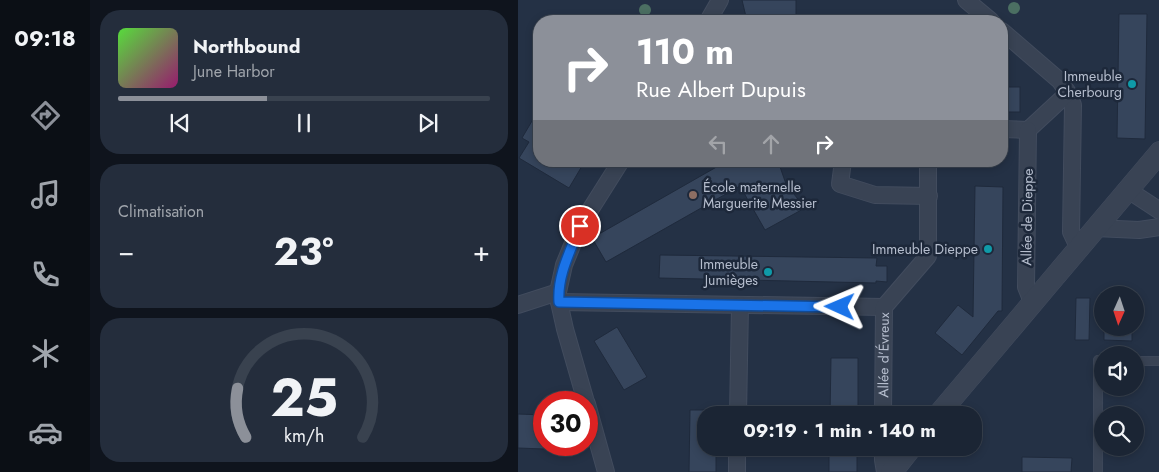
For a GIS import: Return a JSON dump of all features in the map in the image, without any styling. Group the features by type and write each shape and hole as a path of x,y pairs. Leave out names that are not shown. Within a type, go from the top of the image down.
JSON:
{"street":[{"path":"711,15 720,0"},
{"path":"966,0 984,15"},
{"path":"1008,36 1060,81 1073,105 1071,232 1079,249"},
{"path":"1008,129 1028,130 1068,94"},
{"name":"Allée de Dieppe","path":"1028,130 1026,286 1032,302"},
{"path":"945,406 1159,152"},
{"path":"1159,152 1160,162"},
{"path":"583,391 565,329 559,297 564,265 580,226 617,167"},
{"path":"842,167 840,184 874,196 928,196"},
{"name":"Allée d'Évreux","path":"884,406 884,308 928,256 928,167"},
{"path":"1128,190 1160,211"},
{"path":"1095,228 1139,230 1160,227"},
{"path":"518,305 559,297 740,305 884,308"},
{"path":"738,406 740,305"},
{"path":"598,444 606,472"},
{"path":"737,456 737,472"},
{"path":"884,456 885,472"},
{"path":"892,472 905,456"}],"lane":[{"path":"1144,361 1160,361"},
{"path":"1098,396 1098,472"}],"building":[{"path":"742,0 796,0 796,15 746,15"},
{"name":"Immeuble Cherbourg","path":"1119,14 1147,14 1145,139 1117,138"},
{"path":"1008,87 1020,87 1020,112 1008,112"},
{"path":"533,119 533,166 519,158 529,142 522,138"},
{"path":"534,167 581,167 569,188"},
{"path":"716,167 780,167 786,184 805,208 765,230 740,186 606,262 592,238"},
{"name":"Immeuble Dieppe","path":"975,186 1003,187 1002,311 998,311 962,355 935,333 958,305 973,317"},
{"name":"Immeuble Jumièges","path":"660,255 877,258 876,266 887,266 887,282 659,278"},
{"path":"1076,298 1090,298 1089,340 1075,340"},
{"path":"617,327 647,377 624,390 594,341"},
{"path":"1104,336 1132,336 1132,341 1104,340"},
{"path":"831,358 858,358 858,406 830,406"},
{"path":"690,410 697,410 697,456 716,456 716,472 689,472"},
{"path":"518,414 533,415 533,449 518,448"},
{"path":"829,456 857,456 857,472 829,472"},
{"path":"1022,457 1072,458 1071,472 1022,472"}],"place":[{"name":"Immeuble Cherbourg","path":"1132,84"},
{"name":"École maternelle Marguerite Messier","path":"693,195"},
{"name":"Immeuble Dieppe","path":"988,249"},
{"name":"Immeuble Jumièges","path":"768,272"}],"route":[{"path":"580,226 564,265 558,292 559,302 840,307"}]}
